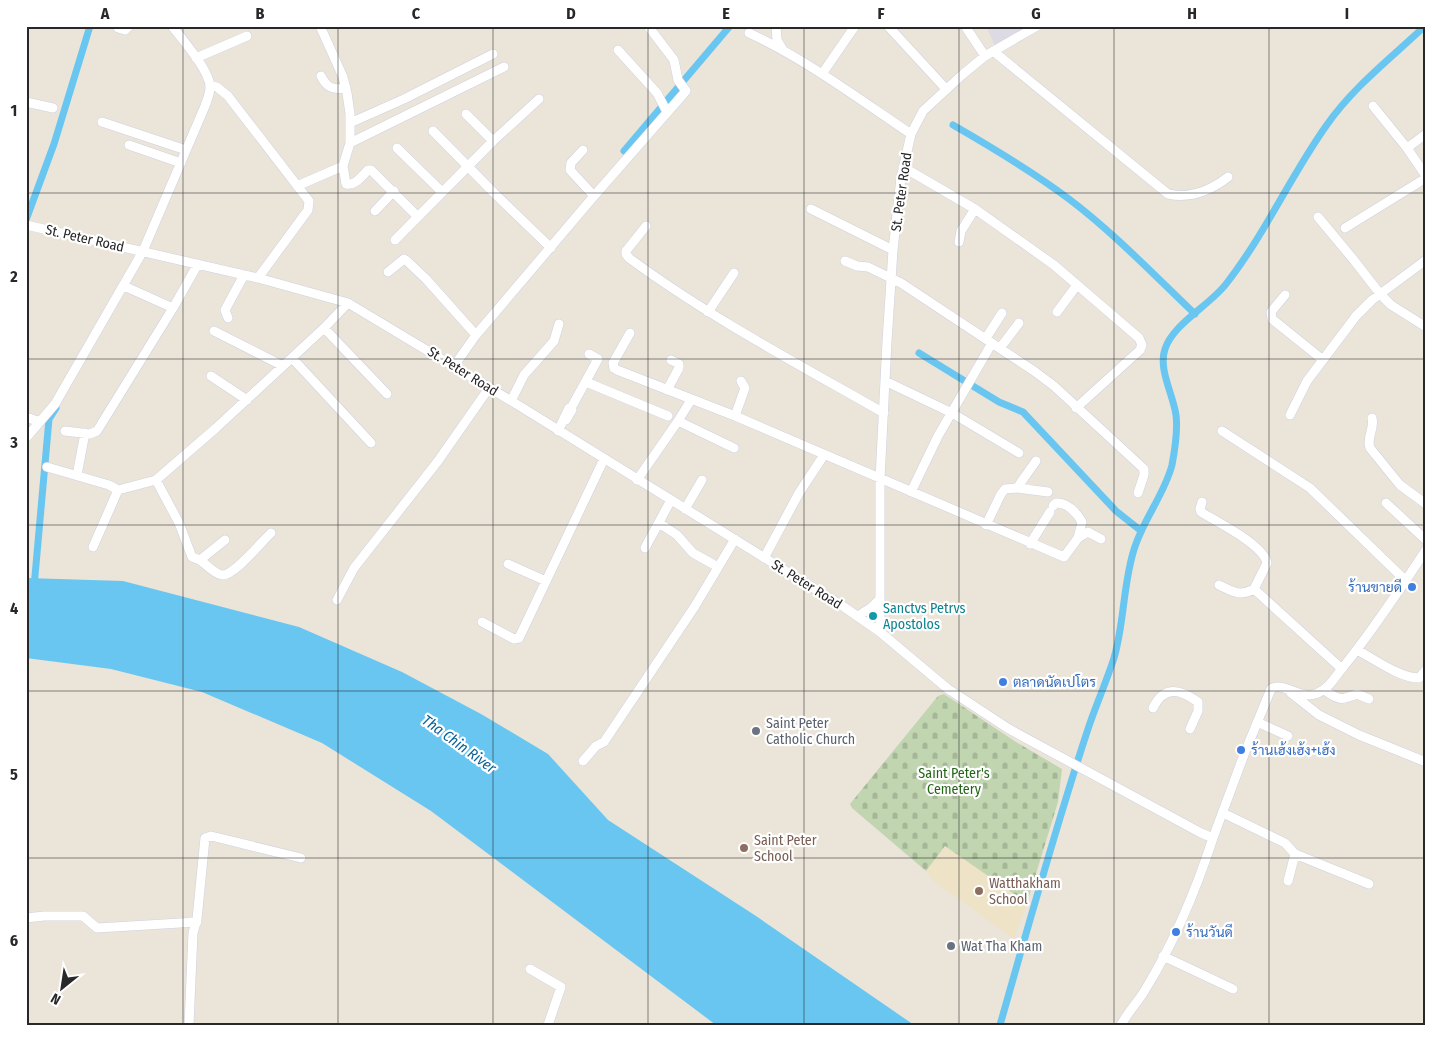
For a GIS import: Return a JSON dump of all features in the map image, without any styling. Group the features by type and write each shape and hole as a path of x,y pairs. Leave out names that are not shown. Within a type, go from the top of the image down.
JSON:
{"street":[{"path":"118,28 125,30 129,26"},
{"path":"26,438 55,404 143,251 209,95 210,85 207,77 196,58 172,26"},
{"path":"320,26 346,88 350,123 350,143 343,166 346,184 352,185 368,170 371,170 418,217"},
{"path":"454,366 476,335 666,111 686,91 680,84 674,60 648,26"},
{"path":"776,26 777,40 783,50"},
{"path":"822,74 855,26"},
{"path":"888,26 946,89"},
{"path":"964,26 989,54 1168,194 1187,196 1203,193 1214,188 1228,177"},
{"name":"St. Peter Road","path":"880,632 880,479 887,341 893,250 903,167 911,134 923,111 946,89 989,54 1037,26"},
{"path":"750,33 783,50 822,74 911,134"},
{"path":"196,58 247,36"},
{"path":"618,50 662,100 666,111"},
{"path":"350,123 404,99 493,54"},
{"path":"350,143 504,67"},
{"path":"321,76 325,83 332,88 346,88"},
{"path":"210,85 217,87 228,96 309,201 308,210 258,278"},
{"path":"395,240 539,99"},
{"path":"26,102 54,108"},
{"path":"1345,228 1426,177 1373,106"},
{"path":"466,114 493,142"},
{"path":"102,122 186,150"},
{"path":"433,131 550,248"},
{"path":"1406,148 1426,134"},
{"path":"129,145 181,163"},
{"path":"397,148 442,192"},
{"path":"583,150 571,163 570,170 594,196"},
{"path":"298,186 343,166"},
{"path":"903,167 975,209 1054,265 1139,338 1142,345 1140,350 1076,408"},
{"path":"375,211 394,191"},
{"path":"811,209 893,250"},
{"path":"960,242 959,235 975,209"},
{"path":"1318,217 1380,295 1391,305 1426,327"},
{"name":"St. Peter Road","path":"26,225 258,278 348,303 735,539 858,616 880,632"},
{"path":"646,226 626,251 629,258 708,312 884,413"},
{"path":"388,272 400,260 404,259 407,261 426,279 476,335"},
{"path":"1290,415 1307,381 1356,316 1426,260"},
{"path":"845,261 856,266 868,267 892,278 1000,348 1054,386 1144,469 1138,493"},
{"path":"65,431 94,433 99,428 198,264"},
{"path":"708,312 734,272"},
{"path":"228,318 225,310 244,275"},
{"path":"1058,312 1077,285"},
{"path":"124,286 173,308"},
{"path":"1285,295 1271,312 1272,319 1323,360"},
{"path":"47,466 109,485 118,490 156,480 247,400 348,303"},
{"path":"911,492 938,436 972,378 1002,313"},
{"path":"1000,348 1019,322"},
{"path":"510,401 524,375 554,341 559,324"},
{"path":"324,328 387,394"},
{"path":"214,331 283,366"},
{"path":"630,333 613,363 614,368 690,400 736,416 1030,544 1064,557 1078,538 1082,522 1077,514 1061,503 1056,503 1030,544"},
{"path":"558,430 598,360 589,354"},
{"path":"292,358 371,443"},
{"path":"667,390 679,368 679,364 672,360"},
{"path":"211,376 247,400"},
{"path":"885,380 952,413 1019,453"},
{"path":"736,416 745,388 741,381"},
{"path":"586,382 668,416"},
{"path":"337,600 354,568 438,461 489,388"},
{"path":"637,480 678,421 690,400"},
{"path":"26,417 40,422"},
{"path":"1372,418 1373,423 1368,441 1370,448 1400,485 1426,504"},
{"path":"678,421 734,448"},
{"path":"1222,431 1310,488 1406,581"},
{"path":"77,475 85,433"},
{"path":"764,558 799,493 824,455"},
{"path":"482,622 514,639 520,638 604,459"},
{"path":"1017,488 1036,461"},
{"path":"156,480 179,523 190,554 217,574 228,575 239,568 271,532"},
{"path":"685,509 702,480"},
{"path":"986,525 1001,494 1009,488 1048,492"},
{"path":"93,547 118,490"},
{"path":"645,548 671,500"},
{"path":"1202,502 1201,512 1258,549 1267,563 1254,589 1245,594 1236,594 1219,585"},
{"path":"1386,503 1426,540"},
{"path":"659,522 676,535 693,553 718,567"},
{"path":"1078,538 1088,532 1101,538"},
{"path":"583,762 596,746 604,742 695,606 735,539"},
{"path":"200,560 225,540"},
{"path":"1289,691 1310,695 1324,690 1357,650 1426,550"},
{"path":"508,564 546,581"},
{"path":"1254,589 1342,669"},
{"name":"St. Peter Road","path":"858,616 880,599"},
{"path":"880,632 948,689 1009,729 1213,838"},
{"path":"1357,650 1404,676 1419,678 1426,670"},
{"path":"1121,1025 1145,990 1163,956 1204,865 1271,689 1280,686 1327,719 1360,736 1426,762"},
{"path":"1324,690 1338,699 1350,698 1357,694 1369,699"},
{"path":"1153,708 1157,698 1169,691 1175,691 1198,702 1199,706 1190,729"},
{"path":"1257,722 1288,736"},
{"path":"1223,813 1285,842 1295,854 1370,884"},
{"path":"189,1025 193,933 197,922 205,838 211,836 300,858"},
{"path":"1288,881 1295,854"},
{"path":"26,918 82,916 97,928 197,922"},
{"path":"1163,956 1233,989"},
{"path":"530,969 561,987 548,1025"}],"shaded area":[{"path":"986,26 1030,26 995,46"},
{"name":"Watthakham School","path":"945,846 1027,903 1014,939 932,880 926,871"}],"green space":[{"name":"Saint Peter's Cemetery","path":"944,694 1016,742 1062,769 1058,802 1027,903 945,846 926,871 852,808 850,804 938,696"}],"water":[{"name":"Tha Chin River","path":"26,578 123,581 299,627 402,672 481,714 548,754 608,820 756,916 914,1025 716,1025 431,811 322,743 202,692 111,669 26,658"}],"waterway":[{"path":"26,220 54,144 90,26"},
{"path":"624,151 730,26"},
{"path":"1000,1025 1064,805 1090,723 1114,658 1133,553 1141,531 1164,487 1172,465 1177,421 1163,365 1165,349 1176,331 1219,292 1240,265 1313,145 1348,98 1425,26"},
{"path":"953,125 1027,169 1086,212 1195,314"},
{"path":"919,353 999,402 1023,412 1116,511 1140,530"},
{"path":"34,587 49,419 56,408"}],"place":[{"name":"ร้านขายดี","path":"1412,587"},
{"name":"Sanctvs Petrvs Apostolos","path":"873,616"},
{"name":"ตลาดนัดเปโตร","path":"1003,682"},
{"name":"Saint Peter Catholic Church","path":"756,731"},
{"name":"ร้านเฮ้งเฮ้ง+เฮ้ง","path":"1241,750"},
{"name":"Saint Peter School","path":"744,848"},
{"name":"Watthakham School","path":"979,891"},
{"name":"ร้านวันดี","path":"1176,932"},
{"name":"Wat Tha Kham","path":"951,946"}]}
